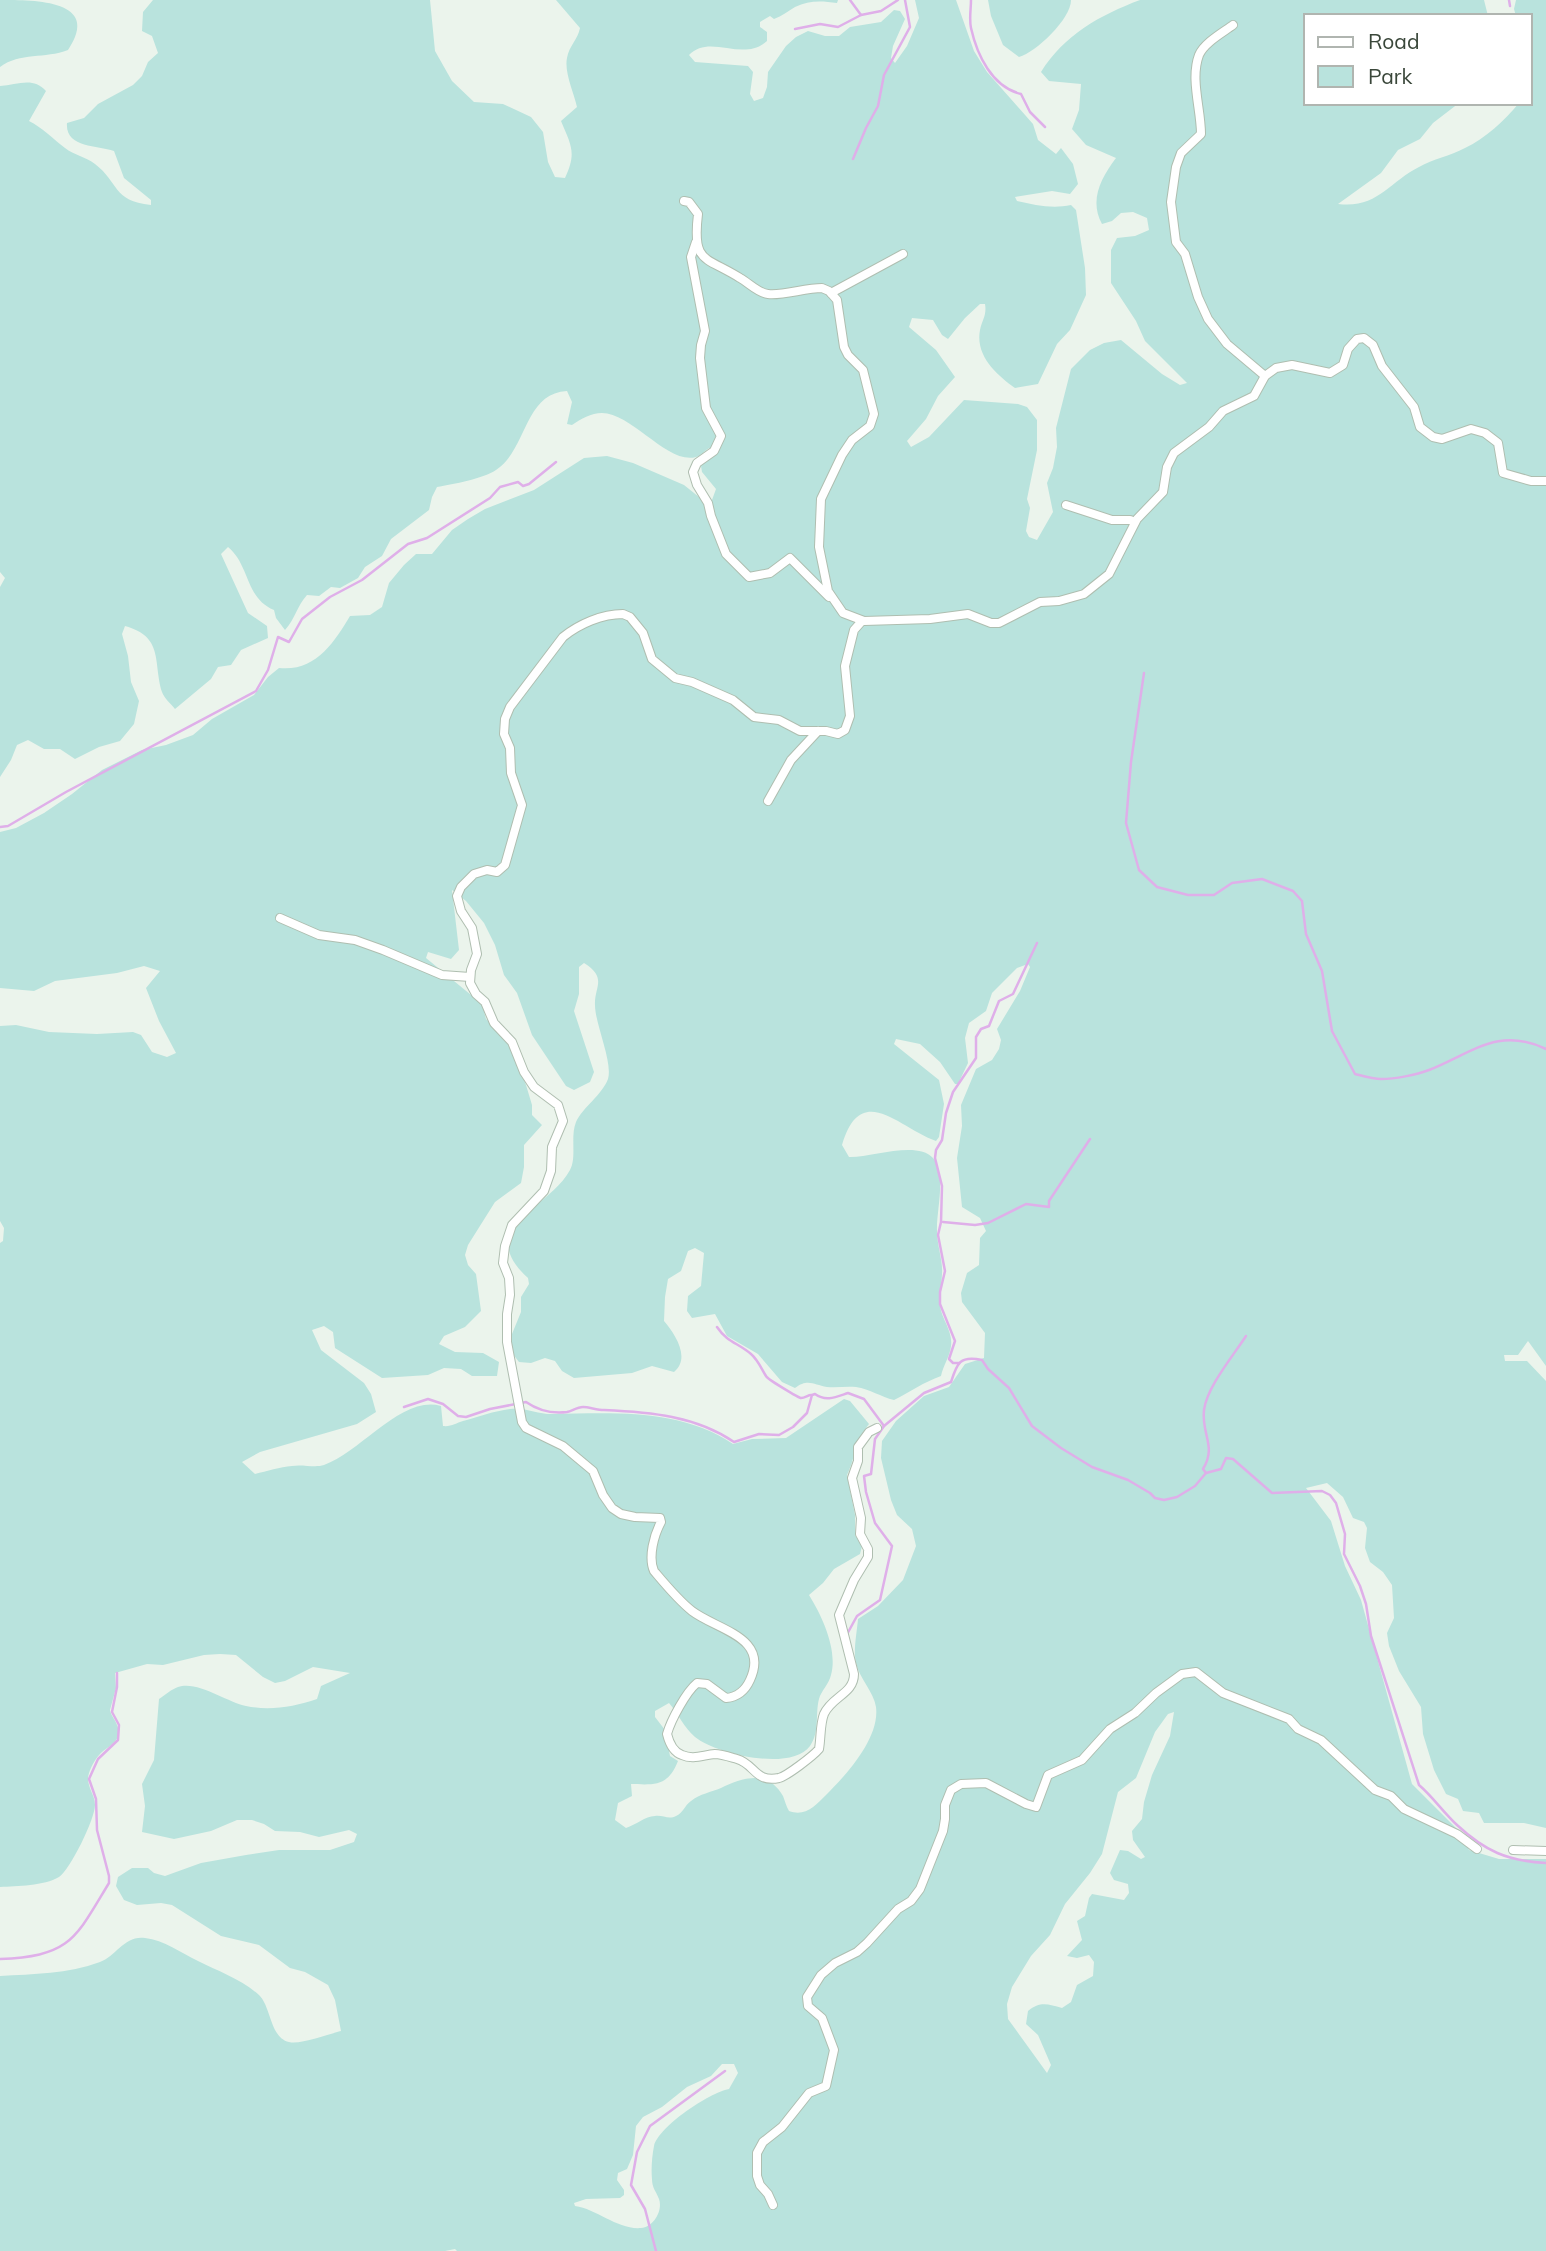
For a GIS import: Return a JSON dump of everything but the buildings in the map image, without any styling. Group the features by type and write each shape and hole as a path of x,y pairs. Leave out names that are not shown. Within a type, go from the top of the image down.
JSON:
{"street":[{"path":"1233,25 1200,53 1195,75 1201,134 1181,153 1171,202 1176,242 1185,254 1208,319 1227,344 1265,376"},
{"path":"684,201 689,202 698,215 696,241 691,257 705,331 700,358 706,408 721,436 714,451 697,463 693,472 708,503 710,516 726,554 749,577 770,573 790,558 843,613 862,621 930,619 968,614 991,623 999,623 1040,602 1072,598 1095,587 1109,574 1135,522 1163,492 1167,467 1174,453 1209,427 1223,411 1254,396 1265,376 1276,368 1292,365 1330,373 1343,365 1351,343 1357,339 1364,338 1373,345 1382,366 1413,407 1424,432 1442,439 1471,429 1485,433 1497,443 1503,474 1531,481 1546,481"},
{"path":"696,241 698,250 712,264 738,276 766,295 810,288 822,288 831,293 839,307 844,347 863,370 874,414 870,426 852,440 842,456 821,499 818,547 824,580 832,599"},
{"path":"831,293 903,254"},
{"path":"1066,505 1112,520 1135,522"},
{"path":"862,621 854,630 845,666 850,716 847,726 838,734 800,731 779,720 754,717 733,700 665,672 652,659 643,633 630,617 623,614 591,621 571,631 563,637 525,691 516,699 505,719 504,734 510,748 511,773 521,799 521,813 505,865 497,872 487,870 474,874 461,887 457,896 458,904 475,937 477,954 470,976 473,989 485,1002 491,1018 512,1042 524,1072 534,1087 558,1105 563,1121 552,1147 551,1171 544,1191 512,1225 505,1246 503,1263 509,1278 510,1295 507,1342 522,1422 526,1428 563,1446 593,1471 612,1508 621,1514 660,1518 652,1552 651,1564 654,1571 690,1609 748,1643 755,1662 748,1684 740,1695 726,1698 706,1684 696,1683 691,1688 667,1734 674,1750 682,1755 693,1758 716,1754 736,1758 755,1775 778,1779 791,1774 819,1749 823,1717 831,1702 854,1684 855,1674 839,1615 854,1580 868,1557 868,1549 860,1534 861,1518 852,1478 858,1461 858,1447 869,1432 877,1428"},
{"path":"768,801 791,760 818,731"},
{"path":"280,918 319,935 355,940 442,975 470,976"},
{"path":"773,2204 757,2176 757,2153 763,2142 782,2127 809,2092 826,2086 834,2050 822,2018 808,2006 807,1997 821,1975 835,1963 857,1952 898,1909 911,1901 920,1889 943,1831 947,1796 961,1784 986,1783 1036,1807 1048,1775 1082,1760 1110,1729 1135,1713 1156,1693 1182,1674 1195,1672 1223,1693 1289,1719 1298,1729 1321,1740 1375,1790 1391,1796 1404,1809 1457,1835 1476,1849"},
{"path":"1513,1850 1546,1851"}],"green space":[{"path":"0,0 46,3 71,12 77,21 76,33 68,50 16,59 0,67"},
{"path":"153,0 430,0 435,51 452,81 474,102 503,104 531,117 543,132 548,162 555,177 565,178 572,155 561,121 577,107 566,64 580,28 556,0 838,0 837,3 805,3 774,19 770,16 760,22 760,27 767,32 767,41 758,47 707,47 697,49 689,55 695,62 748,66 753,72 750,94 754,101 763,98 768,72 786,46 808,31 825,36 839,36 850,27 881,22 894,10 900,11 905,19 893,46 891,58 895,63 907,46 919,18 915,0 956,0 974,51 987,72 1033,124 1038,140 1056,154 1061,148 1073,164 1078,184 1070,194 1052,191 1015,197 1017,201 1037,205 1071,205 1076,210 1085,268 1086,295 1070,330 1057,344 1038,384 1015,388 989,364 981,348 979,339 985,304 980,304 965,318 948,339 942,335 933,320 912,318 909,327 936,350 955,377 938,396 926,419 907,441 911,447 929,437 964,400 1027,407 1037,420 1037,450 1027,499 1030,508 1026,531 1029,537 1037,540 1053,512 1047,483 1053,468 1057,447 1056,428 1071,369 1090,350 1104,343 1121,340 1162,374 1180,385 1187,383 1145,341 1136,321 1111,283 1111,250 1117,238 1135,236 1149,230 1147,218 1133,212 1121,213 1112,221 1102,224 1098,215 1098,190 1116,158 1086,145 1072,129 1079,110 1081,84 1049,81 1041,72 1061,47 1097,20 1140,0 1484,0 1488,14 1304,14 1304,105 1456,105 1433,123 1420,139 1398,150 1381,173 1338,204 1351,204 1373,198 1419,167 1473,144 1517,105 1532,105 1532,14 1515,14 1514,9 1516,0 1546,0 1546,1366 1528,1341 1518,1355 1504,1355 1505,1361 1527,1361 1546,1381 1546,1828 1524,1823 1484,1823 1479,1813 1463,1811 1458,1799 1446,1794 1434,1770 1423,1734 1421,1707 1399,1671 1389,1646 1387,1633 1394,1618 1392,1585 1383,1572 1370,1562 1365,1548 1367,1528 1364,1522 1353,1518 1343,1497 1327,1483 1306,1488 1331,1521 1345,1566 1361,1600 1412,1784 1460,1832 1469,1850 1499,1859 1546,1859 1546,2251 0,2251 0,1976 76,1969 106,1959 132,1940 152,1939 252,1989 263,2000 278,2035 289,2042 315,2039 341,2031 335,2000 328,1985 305,1972 290,1968 259,1945 221,1936 172,1905 137,1905 124,1900 116,1886 118,1877 132,1868 148,1868 165,1876 201,1863 246,1855 279,1850 330,1850 354,1842 357,1834 349,1830 319,1837 300,1832 275,1831 252,1820 237,1820 211,1831 174,1839 142,1832 145,1806 142,1784 154,1760 159,1699 176,1688 194,1686 246,1706 282,1707 317,1699 321,1686 350,1673 313,1667 275,1683 263,1677 236,1655 204,1655 163,1665 147,1664 115,1673 116,1688 110,1710 119,1731 117,1739 98,1756 90,1771 88,1782 95,1801 94,1812 75,1855 64,1872 53,1880 0,1887 0,1243 3,1241 4,1228 0,1221 0,1026 16,1025 49,1032 133,1032 141,1035 152,1052 167,1057 176,1053 146,988 160,971 144,966 117,973 55,981 34,991 0,988 0,832 16,828 44,813 102,770 142,750 193,735 212,719 254,695 279,668 292,668 313,660 330,645 350,616 370,615 382,607 389,583 416,554 432,554 452,530 468,519 485,509 534,490 584,458 607,456 633,463 684,485 704,501 712,500 716,489 702,472 701,466 706,458 714,453 709,448 698,456 674,454 614,415 590,415 572,425 567,424 572,402 567,391 553,394 542,401 514,450 496,470 476,479 437,487 429,510 391,539 382,556 365,567 358,578 340,588 331,587 319,596 307,595 285,630 276,618 274,610 258,598 235,554 228,547 221,554 248,613 267,626 268,638 241,650 231,665 218,667 211,679 175,709 162,692 155,652 151,644 146,637 125,626 122,634 131,682 139,701 134,724 120,741 99,747 75,759 60,749 44,749 28,740 17,745 0,777 0,587 5,578 0,572 0,86 24,82 41,86 46,91 29,121 69,150 95,164 122,195 138,203 151,205 151,200 124,178 114,151 77,141 71,137 67,123 84,118 98,104 133,85 142,76 148,62 158,53 152,36 142,31 143,12","holes":["452,890 466,901 484,923 495,945 504,975 517,993 532,1035 566,1086 574,1090 590,1082 594,1072 574,1011 579,994 579,967 584,963 598,978 596,1013 608,1063 608,1079 576,1122 570,1170 560,1184 520,1220 512,1232 508,1246 513,1261 528,1278 529,1284 521,1297 521,1312 512,1334 512,1353 519,1362 531,1363 545,1358 555,1361 562,1371 574,1378 632,1373 652,1366 674,1372 679,1366 681,1353 673,1332 664,1321 668,1279 681,1271 688,1251 695,1248 704,1253 701,1286 688,1296 687,1311 692,1318 715,1314 727,1336 758,1354 782,1382 795,1388 807,1383 827,1387 856,1387 894,1400 941,1376 951,1341 940,1302 942,1269 937,1237 940,1183 937,1165 933,1158 916,1150 849,1157 842,1145 850,1126 860,1115 870,1112 895,1119 936,1141 944,1104 939,1080 894,1044 896,1039 920,1044 940,1062 955,1084 958,1084 968,1063 965,1038 969,1023 986,1011 992,993 1017,968 1028,964 1030,967 1020,991 997,1029 1001,1040 999,1049 992,1060 976,1069 961,1105 962,1126 957,1158 962,1207 980,1218 986,1231 980,1238 979,1265 967,1273 961,1293 962,1302 985,1333 984,1358 965,1364 949,1387 924,1396 896,1421 882,1441 881,1458 891,1500 897,1515 912,1529 916,1546 903,1580 878,1606 858,1619 855,1658 860,1674 875,1701 876,1719 873,1731 860,1755 843,1777 818,1803 800,1813 789,1811 777,1787 770,1782 754,1778 737,1781 698,1797 673,1817 651,1816 626,1828 615,1820 618,1803 632,1796 631,1784 665,1780 678,1761 670,1756 665,1730 655,1717 655,1711 669,1703 695,1737 736,1754 753,1758 787,1758 800,1754 813,1741 819,1699 829,1681 833,1665 831,1644 824,1623 809,1595 834,1569 860,1554 862,1546 855,1535 855,1515 847,1475 858,1443 869,1424 850,1401 844,1399 786,1438 752,1439 733,1444 713,1432 691,1424 646,1415 552,1414 510,1409 443,1426 441,1406 426,1405 397,1416 352,1449 324,1465 300,1465 255,1474 242,1462 260,1452 357,1424 376,1412 371,1394 364,1383 321,1350 312,1330 324,1326 333,1332 335,1348 382,1378 428,1375 444,1368 461,1369 472,1376 497,1376 499,1362 483,1353 455,1352 439,1344 444,1336 465,1327 481,1311 476,1274 468,1265 465,1255 468,1245 495,1202 521,1183 524,1145 542,1125 532,1115 532,1105 514,1055 502,1034 486,1019 482,1004 426,958 428,952 451,959 459,950","1174,1712 1170,1736 1152,1775 1142,1819 1132,1831 1133,1840 1145,1857 1141,1859 1128,1851 1120,1850 1110,1873 1114,1880 1128,1884 1129,1893 1124,1900 1092,1894 1085,1916 1077,1921 1082,1940 1067,1956 1077,1958 1089,1955 1094,1962 1093,1976 1077,1985 1071,2002 1062,2008 1044,2004 1028,2011 1026,2024 1038,2035 1051,2065 1047,2073 1008,2019 1007,2004 1012,1987 1031,1956 1050,1935 1065,1904 1102,1854 1118,1792 1136,1778 1155,1732 1168,1714","722,2064 734,2064 738,2073 729,2089 710,2097 675,2120 665,2129 654,2146 652,2182 660,2203 658,2213 650,2225 641,2228 624,2226 575,2206 574,2203 586,2199 620,2198 624,2195 624,2190 617,2180 618,2173 627,2169 633,2155 636,2126 643,2117 662,2107 687,2087 711,2076"]},
{"path":"988,0 1071,0 1065,16 1051,34 1034,49 1019,57 1003,45 991,16"}],"waterway":[{"path":"850,0 861,15 881,11 898,0"},
{"path":"853,159 878,106 884,75 910,27 905,0"},
{"path":"971,0 971,28 977,49 987,68 1002,85 1021,94 1030,112 1045,127"},
{"path":"1509,0 1510,6"},
{"path":"795,29 820,24 838,27 861,15"},
{"path":"0,827 8,826 66,792 256,691 268,670 278,637 289,642 302,619 330,597 362,580 408,544 427,538 490,498 500,487 518,482 523,486 529,484 556,462"},
{"path":"1144,673 1131,762 1126,823 1139,870 1157,887 1188,895 1214,895 1232,883 1262,879 1293,891 1302,901 1306,934 1322,971 1332,1031 1355,1074 1381,1079 1412,1075 1499,1041 1514,1040 1546,1049"},
{"path":"959,1363 953,1363 949,1359 955,1341 940,1304 945,1271 938,1235 942,1186 935,1158 936,1150 942,1140 946,1113 953,1092 976,1058 976,1037 981,1029 989,1026 999,1001 1013,994 1037,943"},
{"path":"943,1222 975,1225 988,1223 1026,1204 1049,1207 1049,1201 1090,1139"},
{"path":"717,1327 753,1356 772,1381 801,1398 811,1395"},
{"path":"1206,1473 1203,1469 1209,1453 1204,1418 1206,1401 1215,1382 1246,1336"},
{"path":"846,1636 857,1616 880,1600 892,1546 875,1523 866,1492 864,1476 871,1474 875,1439 884,1426 924,1393 951,1382 960,1362 969,1359 982,1360 1009,1388 1032,1426 1092,1467 1128,1480 1155,1498 1164,1500 1177,1497 1195,1486 1206,1473 1221,1469 1226,1458 1233,1459 1272,1493 1322,1491 1330,1495 1336,1503 1345,1534 1344,1554 1366,1604 1371,1636 1419,1785 1477,1842 1508,1857 1546,1863"},
{"path":"404,1407 428,1399 443,1404 458,1416 466,1417 526,1402 550,1412 567,1412 583,1407 638,1412 688,1421 734,1442 759,1434 779,1435 793,1427 807,1413 812,1395 827,1398 848,1393 864,1399 884,1426"},
{"path":"0,1959 42,1954 68,1941 88,1918 109,1883 97,1830 96,1799 89,1779 98,1759 118,1740 119,1725 112,1712 117,1673"},
{"path":"656,2251 645,2209 631,2185 637,2152 650,2126 725,2071"}]}
